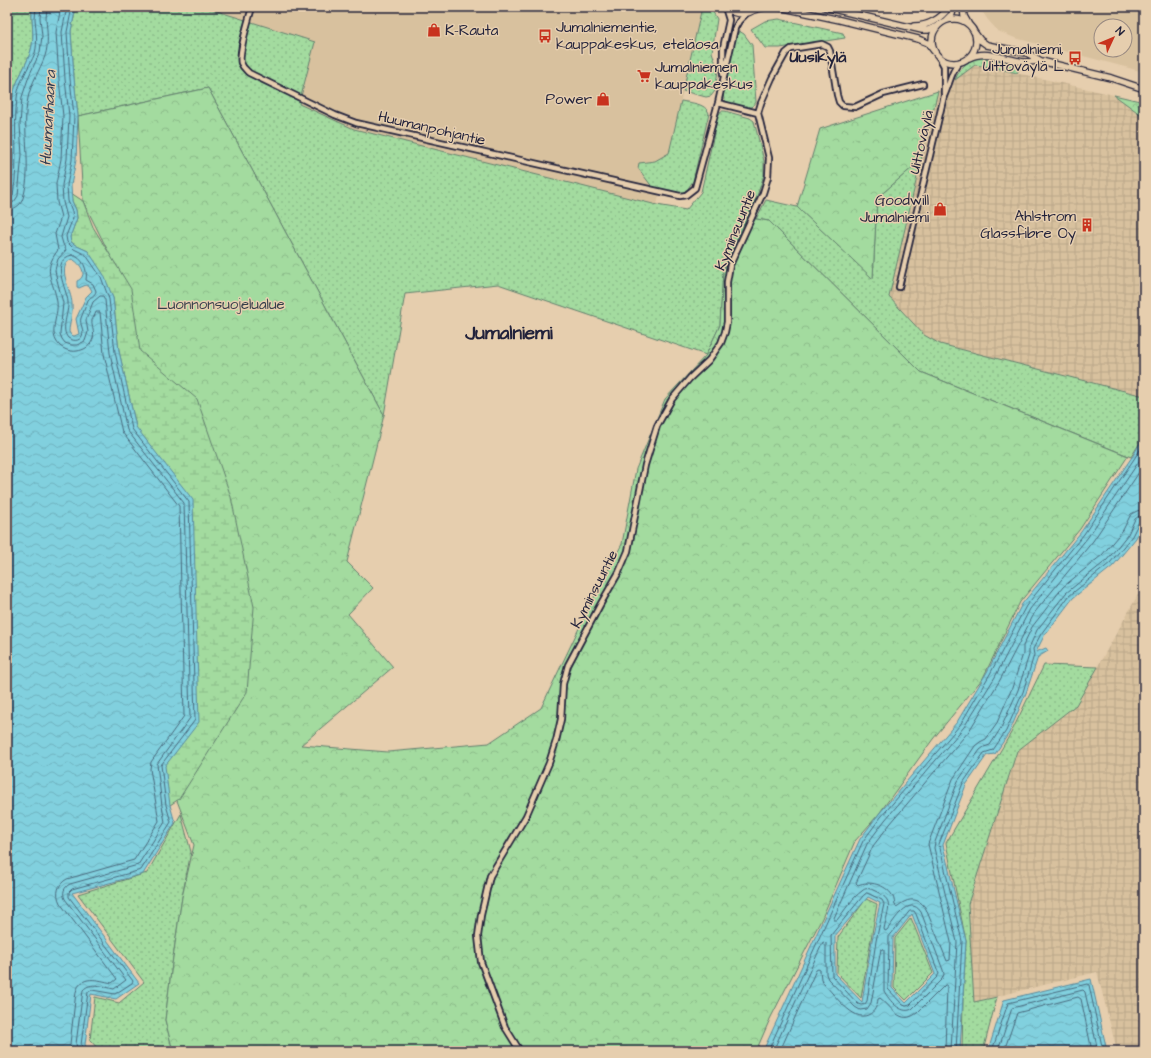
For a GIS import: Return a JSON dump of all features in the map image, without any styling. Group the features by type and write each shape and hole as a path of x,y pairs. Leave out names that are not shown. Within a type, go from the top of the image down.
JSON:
{"street":[{"name":"Huumanpohjantie","path":"252,7 242,50 241,61 243,68 249,73 335,115 356,123 664,194 680,196 686,195 695,188 718,103"},
{"path":"725,7 736,14 746,14"},
{"path":"723,80 723,48 729,20 725,7"},
{"path":"765,7 756,8 746,14 736,28 718,103 758,113 761,103 783,56 791,50 822,44 828,47 839,102 843,106 854,107 883,94 924,84"},
{"path":"779,7 918,39 928,43 939,57 952,63 960,62 974,55 985,54 1025,62 1041,61"},
{"path":"825,7 928,30 933,29 952,14 954,7"},
{"path":"907,26 917,26 933,21 943,14 949,7"},
{"path":"963,7 965,19 980,40 987,44 1027,53 1041,61 1111,78 1144,89"},
{"path":"945,20 952,18 959,19 971,26"},
{"path":"934,51 932,36 934,30 939,24"},
{"path":"967,59 975,47 976,39 974,32"},
{"name":"Uittoväylä","path":"939,57 944,66 944,96"},
{"name":"Uittoväylä","path":"899,287 944,96 954,69 960,62"},
{"name":"Kyminsuuntie","path":"520,1051 505,1027 481,962 478,936 480,915 490,876 526,816 549,763 561,719 563,684 568,666 619,572 628,551 645,465 658,426 672,399 690,378 709,360 721,343 725,332 727,322 726,282 730,265 763,193 768,177 769,158 758,113"}],"shaded area":[{"path":"204,7 702,7 657,205 354,129 299,104 314,42"},
{"path":"979,7 1144,7 1144,72 1015,38 998,31"},
{"path":"975,65 996,68 1114,95 1144,117 1144,396 940,344 924,335 889,297 938,91"},
{"path":"1144,584 1144,1051 1117,1051 1097,972 974,1002 968,904 1017,751 1076,705"}],"green space":[{"path":"7,7 32,7 33,34 31,50 14,90 12,103 11,118 13,161 7,209"},
{"path":"76,7 204,7 315,42 299,104 354,129 657,205 686,210 701,192 718,116 721,111 750,118 754,121 764,161 764,175 757,196 723,270 720,325 706,355 498,284 405,294 384,415 208,88 78,116 71,31"},
{"path":"702,7 710,7 717,19 712,52 718,70 715,91 711,96 706,97 683,91"},
{"path":"779,19 843,33 845,38 780,48 765,48 751,29 765,21"},
{"path":"739,31 744,34 752,45 756,102 749,108 727,102 724,99 723,94 735,40"},
{"path":"983,56 1021,65 1017,73 975,65 955,80 966,64"},
{"name":"Luonnonsuojelualue","path":"208,88 384,415 347,562 373,588 348,614 393,667 301,745 388,752 489,743 541,708 591,603 622,544 636,469 665,399 706,355 720,325 723,270 748,216 769,221 921,372 1128,456 1080,529 1020,602 983,678 933,739 878,815 855,841 822,918 770,1019 756,1051 173,1051 165,1020 182,897 194,845 176,798 136,352 128,291 83,201 78,116"},
{"path":"938,91 921,160 877,198 873,279 797,207 820,129"},
{"path":"1114,95 1144,102 1144,117"},
{"path":"681,101 701,105 709,113 693,181 687,190 682,193 653,188 638,168 639,163 655,161 669,153"},
{"path":"921,160 889,297 924,335 940,344 1144,396 1144,436 1131,457 921,372 769,221 756,219 766,200 797,207 873,278 877,198"},
{"path":"71,193 83,201 93,227 131,289 140,351 197,399 231,497 254,607 247,692 179,799 170,805 141,793 136,427 119,351 113,298 88,251 71,242 70,237 77,218"},
{"path":"1044,665 1098,667 1076,705 1017,751 968,904 974,1002 997,997 983,1051 962,1051 966,941 946,843 1011,733"},
{"path":"181,814 191,852 182,897 165,1020 173,1051 100,1051 90,1040 95,997 119,1003 144,982 78,894 147,873"},
{"path":"866,899 877,904 861,998 837,973 838,937"},
{"path":"911,918 933,973 906,1000 894,988 895,938"}],"water":[{"name":"Huumanhaara","path":"32,7 76,7 71,31 78,116 76,160 71,185 72,201 76,210 77,218 70,237 71,242 88,251 104,275 113,298 119,351 136,427 193,500 199,722 165,766 170,805 175,823 143,874 72,893 139,983 116,999 91,994 85,1045 90,1051 7,1051 7,209 13,161 11,118 12,103 14,90 31,50 33,39","holes":["72,259 83,272 82,278 77,281 77,287 79,288 86,285 90,287 92,291 86,297 76,319 79,334 74,336 69,332 72,304 65,273 67,262"]},
{"path":"1144,436 1144,521 1136,538 1113,566 1073,598 1044,636 1036,652 1046,648 1048,651 1038,657 1026,693 1009,733 995,754 987,755 966,785 943,845 966,941 960,1051 763,1051 860,839 878,815 957,722 987,672 1022,604 1081,532 1134,454","holes":["868,897 880,903 872,940 862,1002 835,974 835,936","912,914 935,974 906,1003 892,988 893,938"]},
{"path":"1091,979 1107,1051 988,1051 1004,1000"}],"place":[{"name":"K-Rauta","path":"434,30"},
{"name":"Jumalniementie, kauppakeskus, eteläosa","path":"545,36"},
{"name":"Jumalniemi, Uittoväylä L","path":"1075,58"},
{"name":"Jumalniemen kauppakeskus","path":"644,76"},
{"name":"Power","path":"603,99"},
{"name":"Goodwill Jumalniemi","path":"940,209"},
{"name":"Ahlstrom Glassfibre Oy","path":"1087,225"}],"district":[{"name":"Uusikylä","path":"818,56"},
{"name":"Jumalniemi","path":"509,332"}]}
